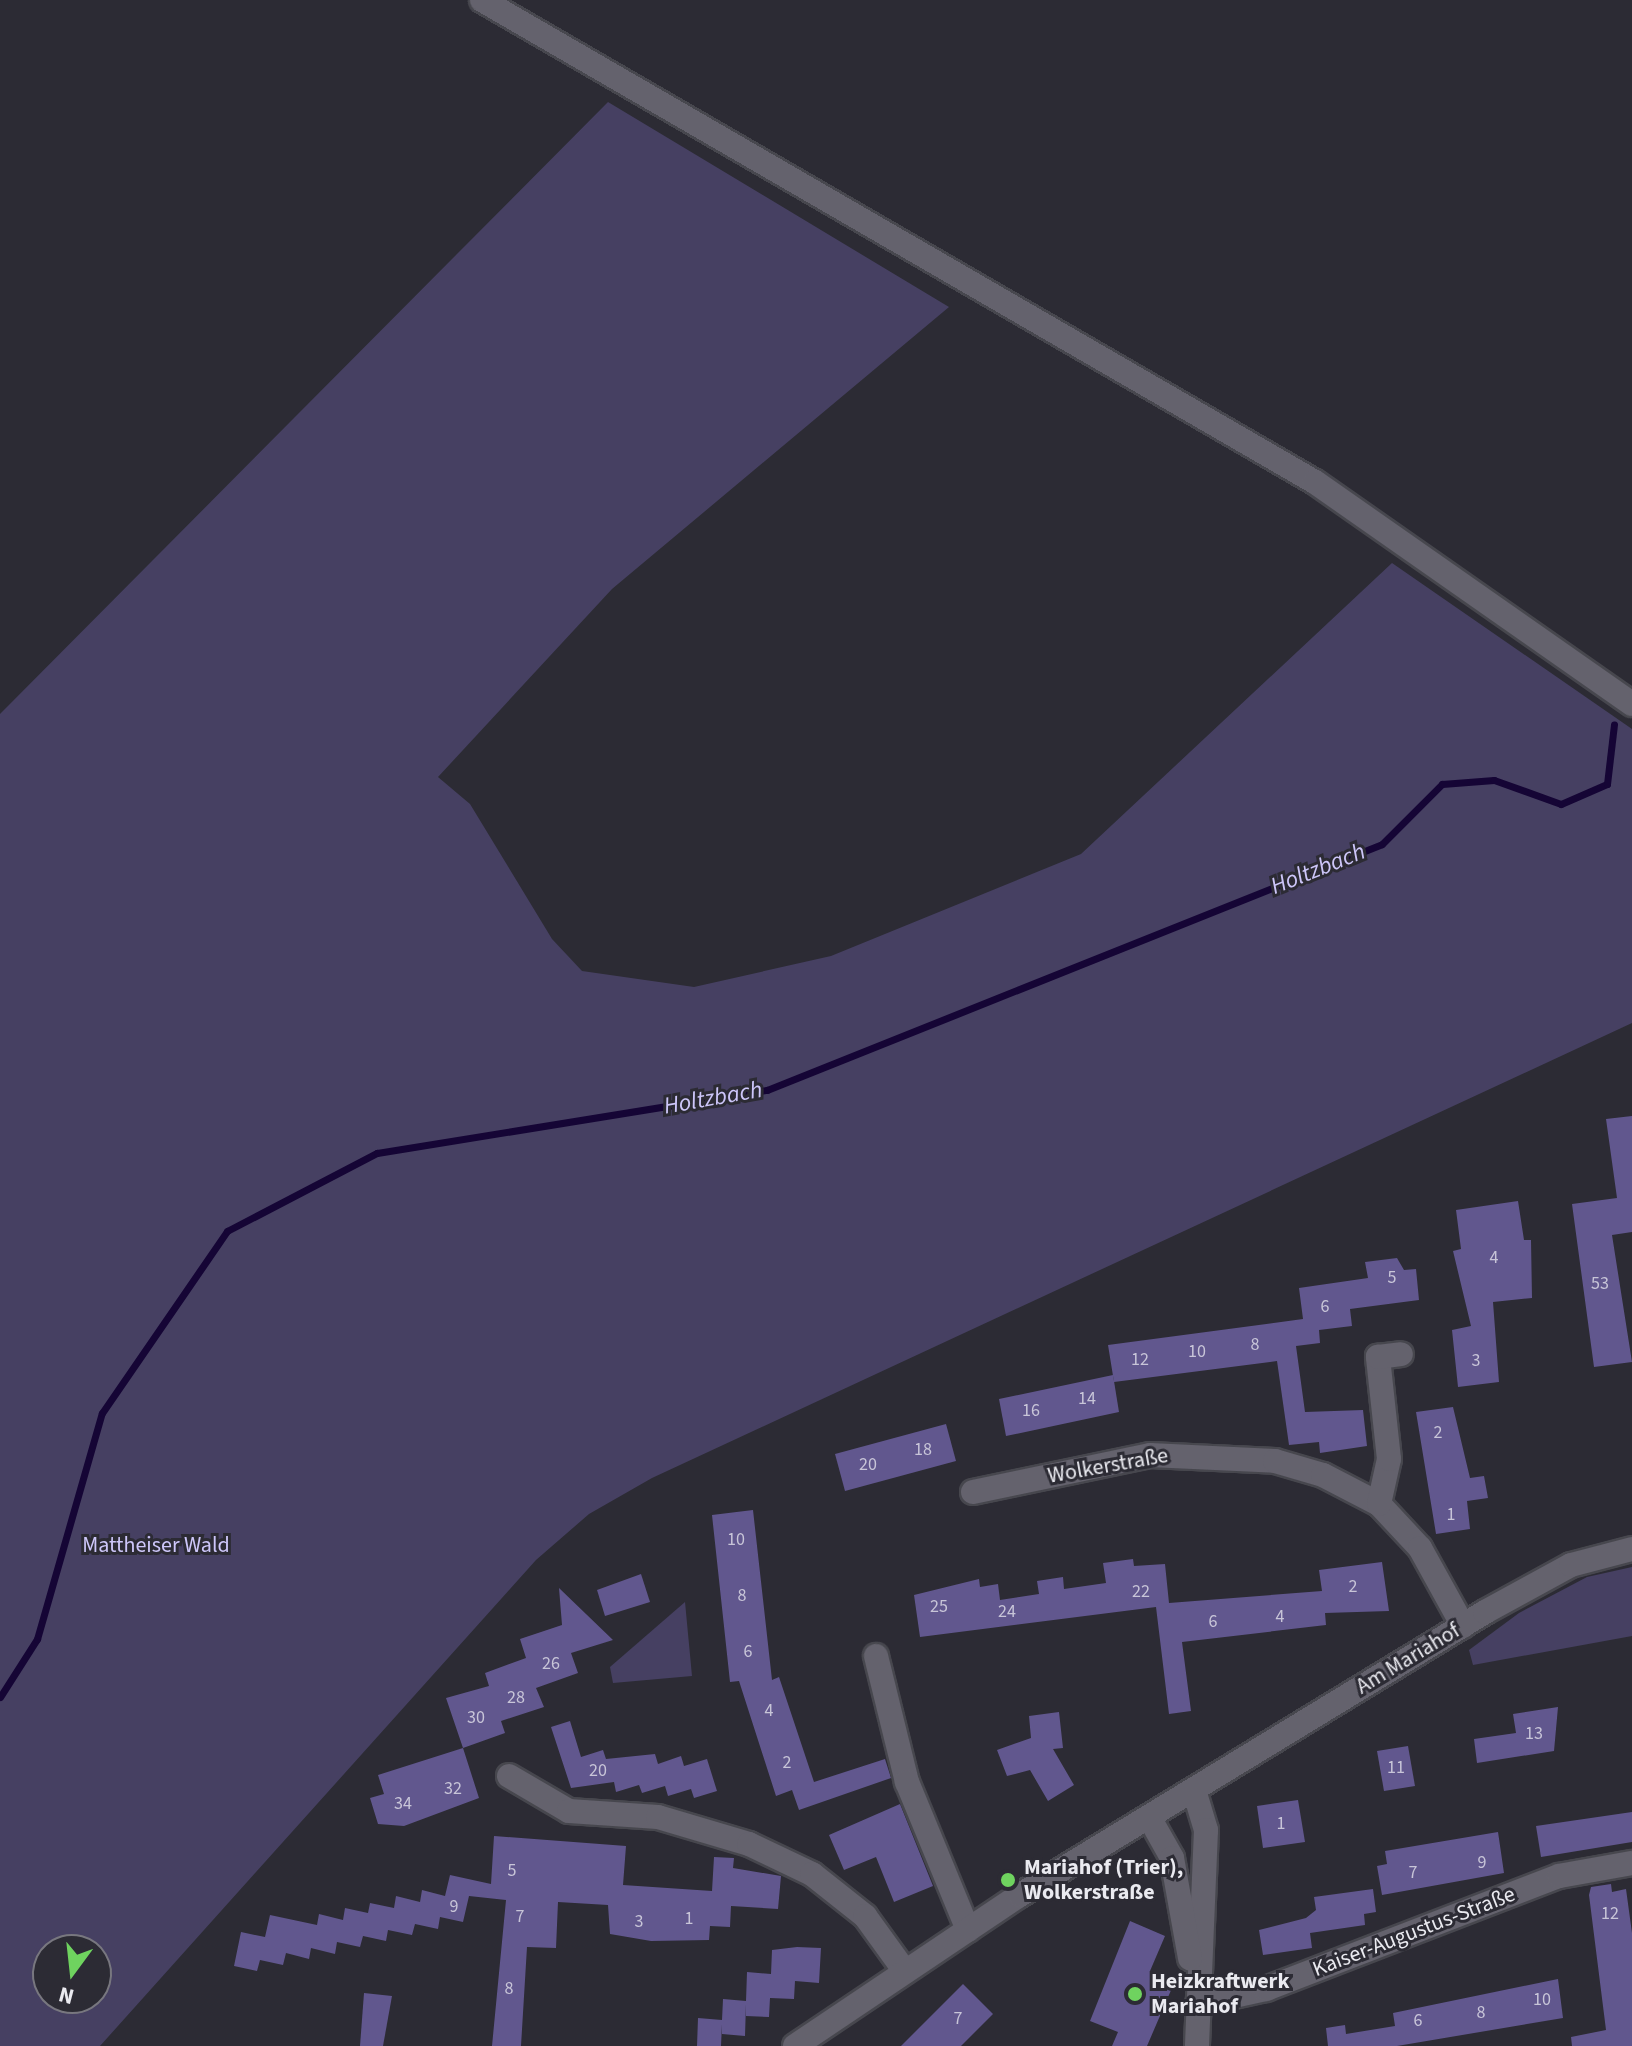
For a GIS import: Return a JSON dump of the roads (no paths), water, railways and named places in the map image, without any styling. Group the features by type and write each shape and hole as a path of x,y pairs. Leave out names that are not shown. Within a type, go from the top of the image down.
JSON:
{"street":[{"path":"482,0 1315,482 1632,704"},
{"path":"1379,1504 1389,1459 1378,1357 1401,1354"},
{"name":"Wolkerstraße","path":"973,1492 1150,1455 1212,1452 1323,1475 1379,1504 1420,1548 1463,1626"},
{"name":"Am Mariahof","path":"795,2046 904,1970 1548,1575 1632,1549"},
{"path":"876,1656 907,1782 968,1930"},
{"path":"509,1776 569,1811 658,1817 749,1844 812,1874 865,1916 904,1970"},
{"path":"1194,1790 1206,1830 1197,2046"},
{"path":"1149,1817 1172,1858 1198,2004"},
{"name":"Kaiser-Augustus-Straße","path":"1198,2004 1266,1989 1559,1876 1632,1863"}],"waterway":[{"name":"Holtzbach","path":"0,1697 37,1639 102,1413 227,1231 377,1153 767,1090 1382,844 1442,784 1494,780 1561,804 1607,784 1614,724"}],"place":[{"name":"Mariahof (Trier), Wolkerstraße","path":"1008,1880"},
{"name":"Heizkraftwerk Mariahof","path":"1135,1994"}],"park label":[{"name":"Mattheiser Wald","path":"156,1546"}]}
